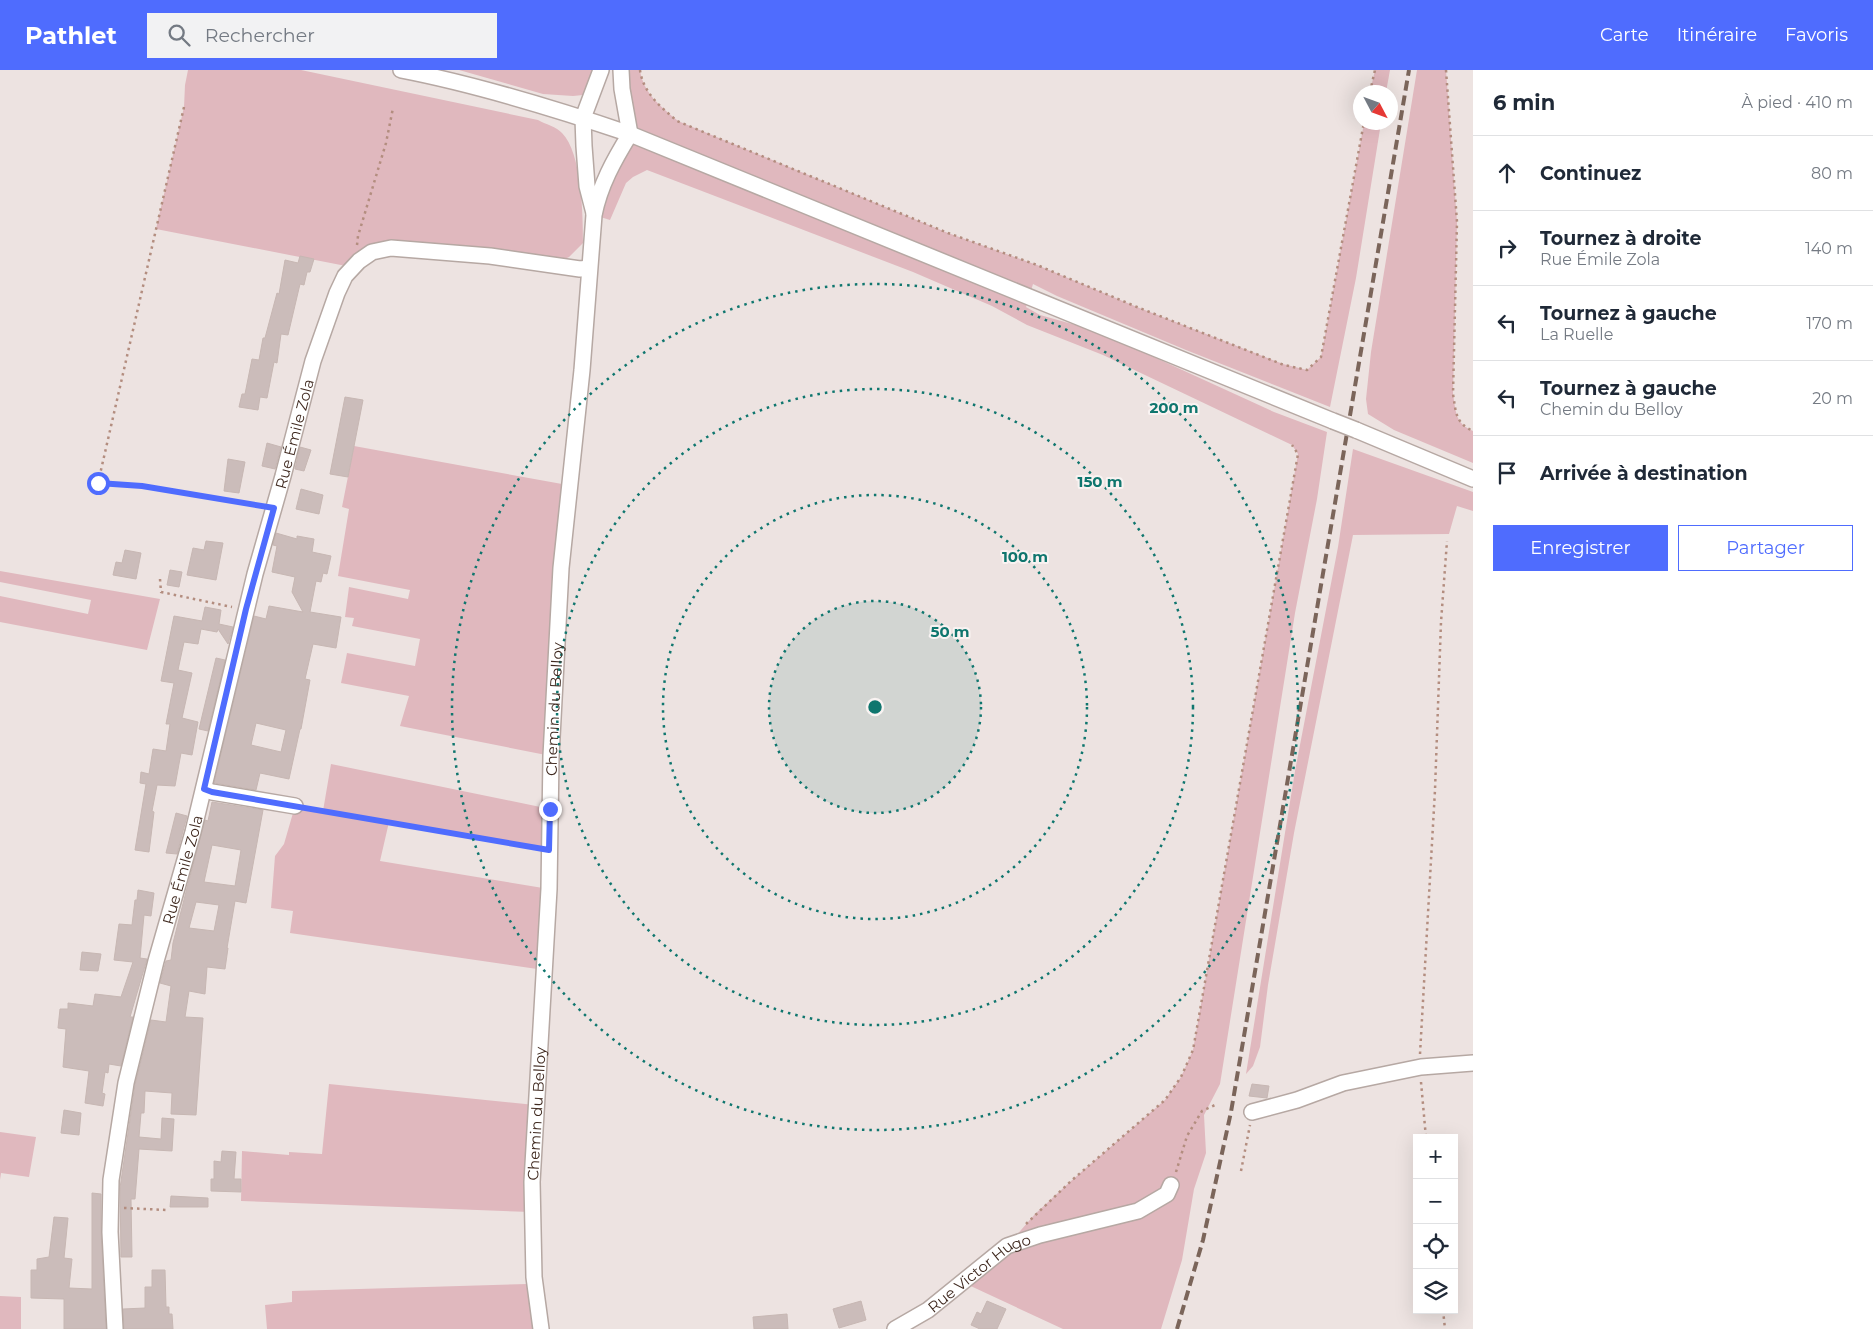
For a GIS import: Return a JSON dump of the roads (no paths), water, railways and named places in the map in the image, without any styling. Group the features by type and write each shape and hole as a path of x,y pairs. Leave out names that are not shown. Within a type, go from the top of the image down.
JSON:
{"street":[{"path":"401,70 491,91 630,134 1473,479"},
{"path":"594,215 587,186 583,118 601,70"},
{"path":"594,215 609,168 630,134 620,70"},
{"name":"Chemin du Belloy","path":"541,1329 535,1285 532,1173 549,889 551,756 561,568 582,370 594,215"},
{"name":"Rue Émile Zola","path":"115,1329 110,1180 126,1083 136,1037 194,832 246,609 313,361 328,316 345,276 359,261 372,252 391,248 490,256 580,269 589,268"},
{"path":"204,789 295,806"},
{"path":"1252,1112 1297,1100 1343,1083 1421,1067 1473,1063"},
{"name":"Rue Victor Hugo","path":"895,1329 928,1310 1007,1246 1040,1235 1138,1211 1167,1194 1171,1185"}],"railway":[{"path":"1177,1329 1203,1240 1231,1112 1409,70"}]}
